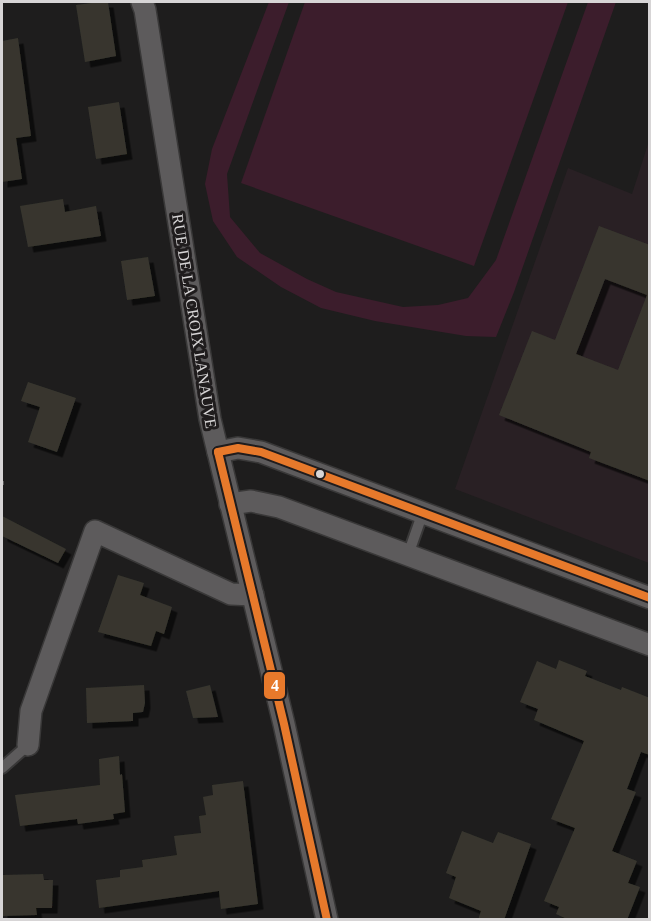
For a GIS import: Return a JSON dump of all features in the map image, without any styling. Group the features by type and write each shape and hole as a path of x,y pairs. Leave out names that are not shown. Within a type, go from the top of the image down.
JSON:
{"street":[{"name":"RUE DE LA CROIX LANAUVE","path":"142,2 210,419 253,595 327,920"},
{"path":"218,452 238,448 261,452 650,598"},
{"path":"230,504 251,501 279,507 650,645"},
{"path":"28,745 31,711 94,531 231,594 253,595"}],"lane":[{"path":"408,555 423,512"},
{"path":"2,768 28,745"}],"shaded area":[{"path":"269,2 289,2 227,174 230,217 260,253 307,279 336,292 403,307 438,305 468,298 496,260 588,2 616,2 496,337 466,336 375,321 321,308 281,287 237,257 213,221 205,184 212,149"},
{"path":"305,2 568,2 474,266 241,183"},
{"path":"649,141 649,563 455,489 568,168 632,194"}],"building":[{"path":"108,2 116,56 85,62 76,5"},
{"path":"18,38 31,136 16,138 22,179 2,182 2,41"},
{"path":"119,102 127,154 96,159 88,107"},
{"path":"63,199 65,212 96,206 101,236 28,247 20,206"},
{"path":"599,226 650,245 650,481 589,458 591,452 499,415 532,331 555,340","holes":["605,279 647,295 618,370 576,354"]},
{"path":"148,257 155,296 127,300 121,261"},
{"path":"28,382 76,398 57,452 28,442 40,407 21,401"},
{"path":"2,516 66,549 58,563 2,536"},
{"path":"118,575 144,583 140,595 172,607 164,634 156,631 151,646 98,632"},
{"path":"559,660 587,671 585,676 650,698 650,755 641,752 627,789 636,792 612,851 637,861 628,883 640,887 627,920 569,920 556,914 559,907 544,901 575,828 551,819 584,741 534,720 538,709 520,702 537,661 556,669"},
{"path":"144,685 143,712 133,713 133,721 87,723 86,688"},
{"path":"210,685 218,717 193,718 186,691"},
{"path":"119,756 125,812 113,814 114,819 78,824 77,819 20,826 15,795 100,785 99,759"},
{"path":"243,781 258,904 221,909 219,891 99,908 96,880 120,877 120,870 143,867 142,860 177,855 174,836 201,833 199,816 206,815 203,797 213,795 212,785"},
{"path":"462,831 493,843 498,832 531,844 504,920 478,920 481,911 449,898 456,877 446,873"},
{"path":"43,874 44,880 53,880 52,908 36,908 37,915 2,916 2,875"}],"transit line":[{"name":"4","path":"218,452 238,448 261,452 650,598"},
{"name":"4","path":"218,452 284,724 327,920"}]}
